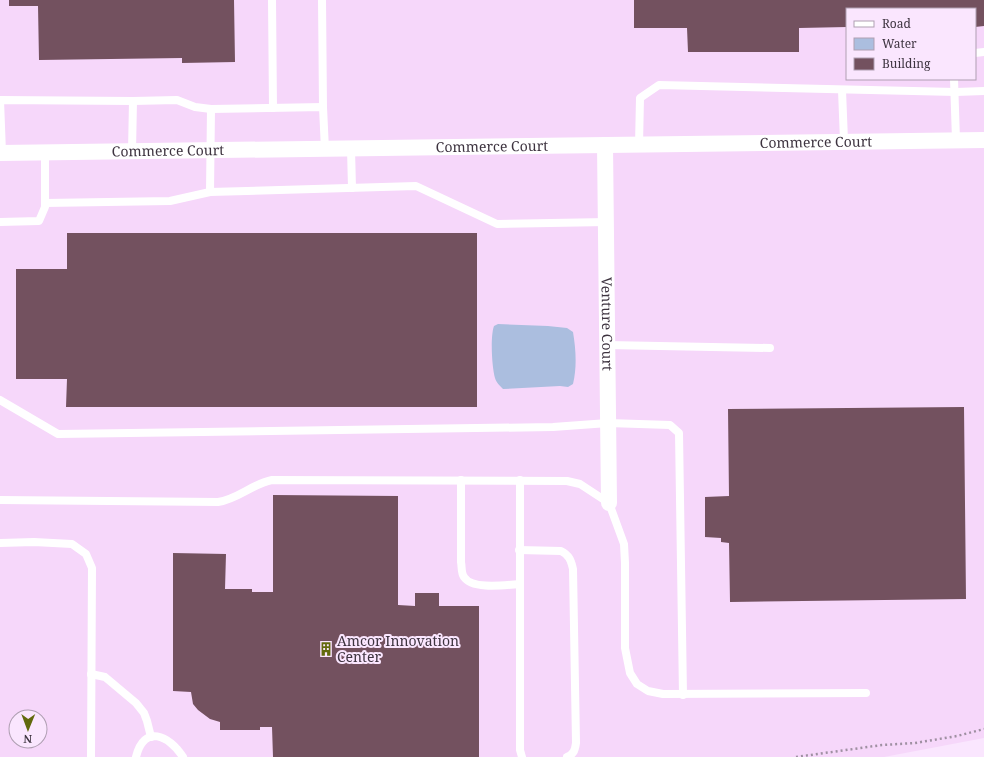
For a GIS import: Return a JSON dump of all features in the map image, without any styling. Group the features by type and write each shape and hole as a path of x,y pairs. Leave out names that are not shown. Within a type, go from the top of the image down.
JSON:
{"street":[{"name":"Commerce Court","path":"1,153 325,150 984,140"},
{"name":"Venture Court","path":"605,146 607,222 608,503"}],"lane":[{"path":"272,0 273,108"},
{"path":"322,0 325,150"},
{"path":"954,80 956,92 956,140"},
{"path":"639,145 640,98 659,86 984,92"},
{"path":"842,90 844,142"},
{"path":"0,94 1,153"},
{"path":"0,100 177,100 211,109 323,107"},
{"path":"132,151 133,101"},
{"path":"210,192 211,109"},
{"path":"351,149 352,188"},
{"path":"0,222 39,221 45,207 45,153"},
{"path":"45,203 170,201 210,192 416,186 497,224 607,222"},
{"path":"607,345 770,348"},
{"path":"0,400 58,434 553,427 608,423 670,425 679,433 683,695"},
{"path":"0,500 218,502 230,500 261,483 272,480 567,481 580,484 608,503 624,544 625,648 630,673 638,684 648,691 663,694 683,695 866,693"},
{"path":"461,480 461,562 464,577 472,584 479,585 520,584"},
{"path":"520,480 520,750 522,757"},
{"path":"0,543 34,542 72,544 86,554 92,568 90,757"},
{"path":"519,550 561,552 568,554 571,561 573,576 576,743 575,750 572,755 567,757"},
{"path":"91,674 105,677 136,703 146,717 151,737"},
{"path":"136,757 143,742 156,736 166,738 173,743 183,757"}],"path":[{"path":"796,757 882,745 915,743 984,730"}],"shaded area":[{"path":"0,0 984,0 984,738 884,757 0,757"}],"water":[{"path":"498,324 567,328 573,332 576,358 573,384 568,387 560,386 503,389 498,384 496,379 492,360 493,331 494,326"}],"building":[{"path":"9,0 234,0 235,62 182,63 182,58 39,60 38,6 9,6"},
{"path":"634,0 984,0 984,26 976,27 976,8 846,8 846,27 799,28 799,52 688,52 687,28 634,28"},
{"path":"67,233 477,233 477,407 66,407 67,379 16,379 16,269 67,269"},
{"path":"964,407 966,599 730,602 729,543 721,542 721,538 705,537 705,497 729,496 728,409"},
{"name":"Amcor Innovation Center","path":"273,495 398,496 398,605 415,606 415,593 439,593 439,606 479,606 479,757 273,757 272,727 260,727 260,730 220,730 220,722 210,719 193,704 191,692 173,691 173,553 226,554 225,589 252,589 252,592 273,592"}],"place":[{"name":"Amcor Innovation Center","path":"326,649"}]}
